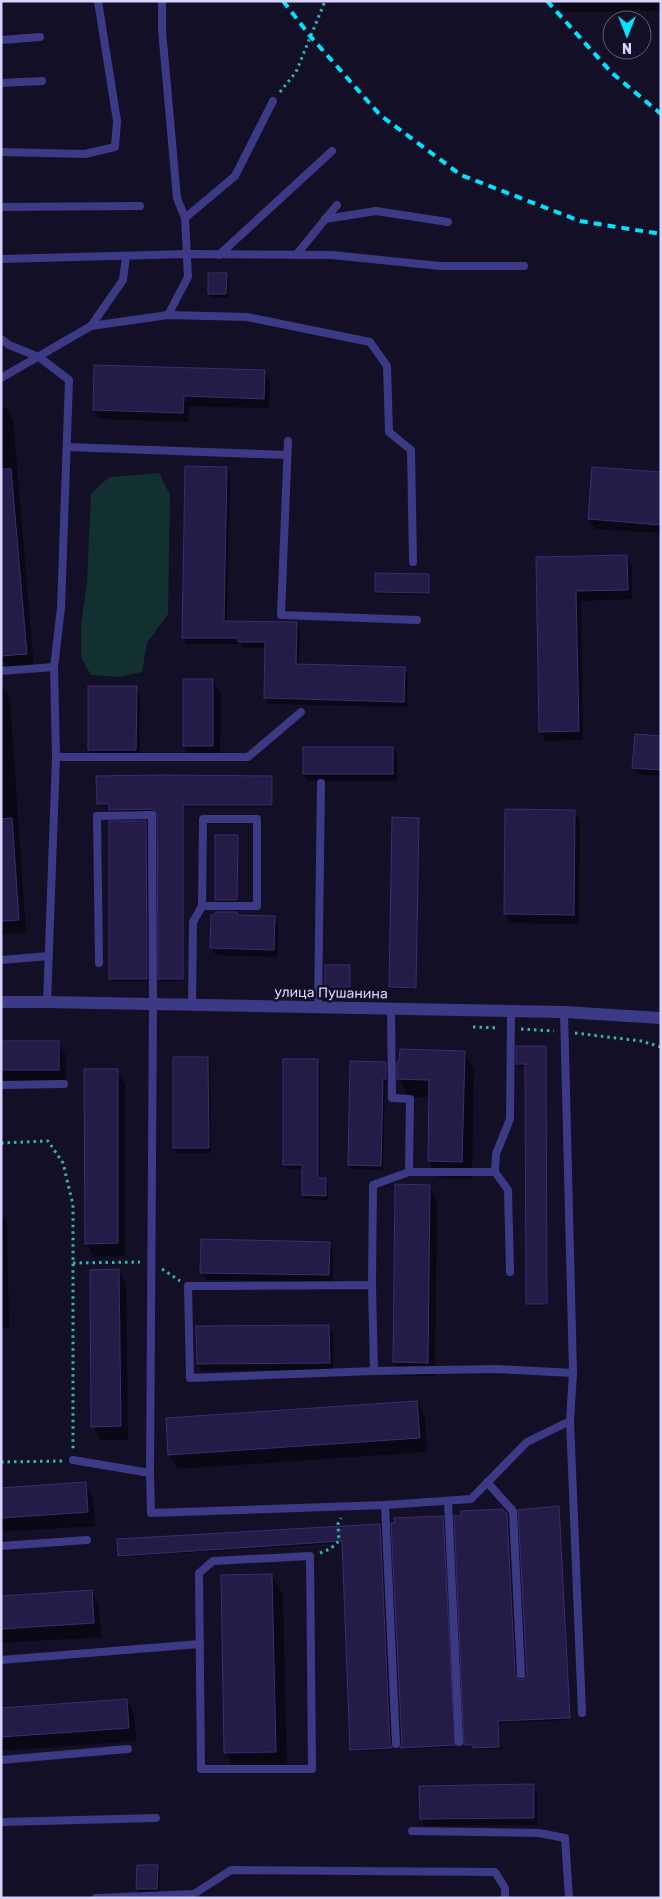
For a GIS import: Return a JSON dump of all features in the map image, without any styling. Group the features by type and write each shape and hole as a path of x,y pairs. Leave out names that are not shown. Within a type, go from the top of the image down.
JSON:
{"street":[{"name":"улица Пушанина","path":"1,1002 564,1012 661,1018"}],"lane":[{"path":"1,152 85,154 115,147 117,121 98,1"},
{"path":"162,1 162,30 177,198 185,218 188,277 168,315"},
{"path":"1,40 40,37"},
{"path":"1,83 42,81"},
{"path":"185,218 235,176 273,101"},
{"path":"219,255 332,151"},
{"path":"296,255 337,205"},
{"path":"1,207 140,206"},
{"path":"325,219 376,211 448,222"},
{"path":"1,258 187,254 332,255 440,266 524,266"},
{"path":"91,326 123,280 126,256"},
{"path":"1,378 91,326 168,315 248,317 370,342 387,366 389,432 411,450 413,562"},
{"path":"1,339 9,345 39,357 69,380 61,608 54,667 56,757 47,1002"},
{"path":"288,441 281,615 418,620"},
{"path":"66,447 287,455"},
{"path":"1,671 54,667"},
{"path":"56,757 248,758 301,712"},
{"path":"318,1008 321,783"},
{"path":"99,963 97,816 152,815 151,1513 385,1505 471,1499 527,1442 570,1421"},
{"path":"192,1005 193,922 202,906 203,819 257,819 257,906 202,906"},
{"path":"1,960 49,956"},
{"path":"392,1009 392,1098 410,1099 409,1172"},
{"path":"510,1272 508,1190 495,1172 496,1154 510,1119 511,1011"},
{"path":"564,1012 573,1373 570,1421 582,1713"},
{"path":"1,1085 64,1084"},
{"path":"374,1370 372,1285 373,1185 409,1172 495,1172"},
{"path":"372,1285 188,1286 190,1378 374,1370 496,1369 573,1373"},
{"path":"74,1460 150,1473"},
{"path":"487,1482 513,1511 521,1674"},
{"path":"448,1501 458,1742"},
{"path":"385,1505 396,1744"},
{"path":"1,1546 87,1540"},
{"path":"310,1556 312,1768 201,1768 199,1573 214,1561 310,1556"},
{"path":"1,1660 200,1644"},
{"path":"1,1760 128,1749"},
{"path":"1,1822 156,1818"},
{"path":"412,1831 539,1833 565,1838 569,1898"},
{"path":"96,1898 199,1895 231,1870 495,1872 505,1888 505,1898"}],"path":[{"path":"273,101 296,72 325,1"},
{"path":"471,1027 564,1032 641,1041 661,1047"},
{"path":"1,1143 48,1141 64,1163 73,1205 74,1460 1,1462"},
{"path":"73,1263 150,1262 188,1286"},
{"path":"310,1556 330,1549 338,1541 338,1524 347,1506"}],"green space":[{"path":"159,473 170,495 168,614 147,643 142,672 119,677 91,675 81,658 81,626 87,581 91,494 109,477"}],"building":[{"path":"208,273 227,273 226,294 208,294"},
{"path":"94,365 265,370 264,399 184,396 183,413 93,410"},
{"path":"185,466 227,467 224,621 297,622 296,664 405,667 404,702 264,698 265,642 238,642 238,638 182,638"},
{"path":"592,467 661,472 661,525 588,519"},
{"path":"1,469 11,469 27,654 1,656"},
{"path":"627,555 628,590 576,591 579,731 539,732 536,557"},
{"path":"375,573 429,574 429,593 375,592"},
{"path":"183,679 213,679 213,746 183,746"},
{"path":"88,686 137,686 136,750 88,750"},
{"path":"635,734 661,736 661,770 632,768"},
{"path":"303,747 393,747 393,774 303,774"},
{"path":"96,776 272,776 272,805 183,805 183,979 158,979 157,813 152,809 109,810 109,804 97,804"},
{"path":"505,809 575,810 574,915 504,914"},
{"path":"392,817 419,818 416,988 389,987"},
{"path":"12,818 19,920 1,921 1,819"},
{"path":"109,821 146,821 147,979 109,979"},
{"path":"215,835 238,835 237,900 215,900"},
{"path":"215,912 237,912 237,915 275,916 274,950 210,948 211,915 215,915"},
{"path":"325,965 350,965 350,987 325,987"},
{"path":"1,1041 59,1041 59,1070 1,1070"},
{"path":"516,1046 546,1046 547,1304 526,1304 525,1064 516,1064"},
{"path":"400,1049 465,1051 462,1162 428,1161 429,1080 397,1079 397,1062 399,1062"},
{"path":"173,1057 208,1057 209,1148 173,1148"},
{"path":"283,1059 318,1059 318,1178 326,1178 326,1196 302,1195 302,1165 283,1165"},
{"path":"350,1061 386,1062 386,1079 383,1079 381,1166 348,1165"},
{"path":"84,1069 118,1069 118,1243 85,1244"},
{"path":"395,1184 430,1185 428,1363 393,1362"},
{"path":"201,1239 330,1242 329,1275 200,1273"},
{"path":"119,1269 121,1426 91,1427 90,1270"},
{"path":"329,1325 330,1363 197,1364 196,1326"},
{"path":"417,1401 420,1438 168,1455 166,1418"},
{"path":"86,1482 88,1512 1,1518 1,1488"},
{"path":"559,1506 570,1718 498,1721 499,1747 473,1748 473,1745 464,1745 454,1516 461,1516 461,1511 503,1509 507,1513 515,1674 518,1679 522,1680 527,1674 518,1510"},
{"path":"443,1516 455,1745 400,1748 402,1744 391,1523 395,1523 394,1518"},
{"path":"380,1524 390,1744 392,1748 350,1750 342,1541 118,1556 117,1539"},
{"path":"272,1574 276,1752 224,1753 221,1575"},
{"path":"92,1590 94,1623 1,1629 1,1596"},
{"path":"127,1699 129,1728 1,1737 1,1708"},
{"path":"534,1784 534,1818 420,1819 419,1786"},
{"path":"137,1865 158,1865 157,1889 136,1889"}],"railway":[{"path":"283,1 311,37 380,115 461,175 580,221 661,234"},
{"path":"547,1 612,73 661,114"}]}
